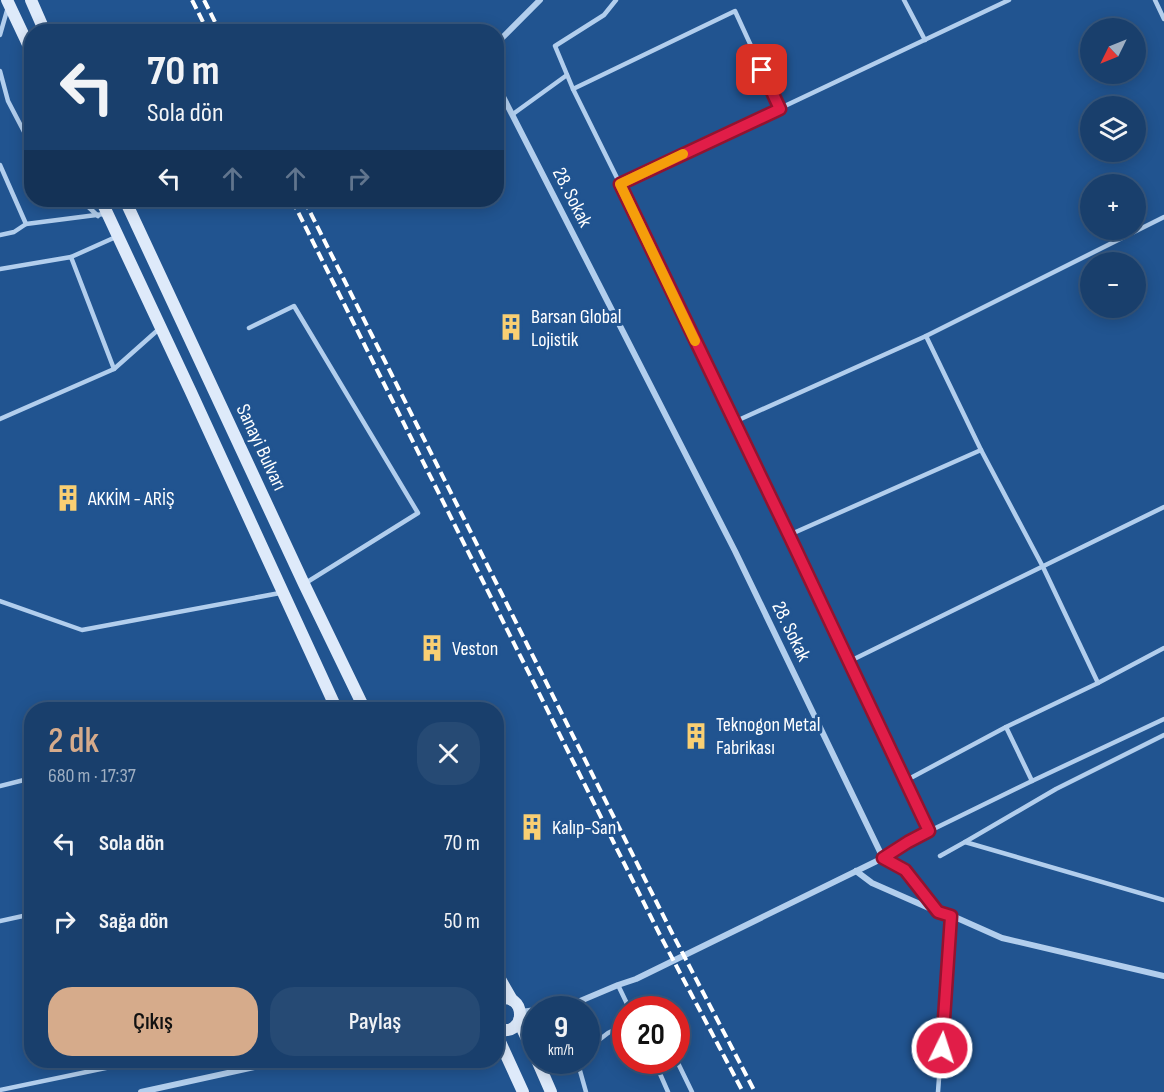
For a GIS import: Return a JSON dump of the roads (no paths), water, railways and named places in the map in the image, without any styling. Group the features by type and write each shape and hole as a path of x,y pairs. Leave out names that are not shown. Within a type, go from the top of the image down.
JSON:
{"main road":[{"path":"31,0 42,24"},
{"path":"8,2 24,36"},
{"name":"Sanayi Bulvarı","path":"102,207 102,214 118,236 161,327 333,702"},
{"name":"Sanayi Bulvarı","path":"127,207 361,702"},
{"path":"504,986 516,1003 522,1022"},
{"path":"504,998 512,1000"},
{"path":"504,1030 511,1029 520,1017"},
{"path":"504,1050 523,1092"},
{"path":"543,1074 551,1092"}],"street":[{"path":"504,36 540,0"},
{"name":"28. Sokak","path":"504,98 735,551 883,858"},
{"path":"594,996 636,979 883,858 905,870 938,912"},
{"path":"856,871 872,883 1002,938 1164,976"},
{"path":"141,1092 250,1068"}],"lane":[{"path":"616,0 604,15 555,46 573,89 789,535 929,831"},
{"path":"904,0 925,40"},
{"path":"620,184 1009,0"},
{"path":"1155,0 1164,18"},
{"path":"0,34 8,2"},
{"path":"573,89 735,11 780,109"},
{"path":"0,71 8,101 24,132"},
{"path":"513,114 567,75"},
{"path":"0,165 26,224"},
{"path":"92,207 102,214"},
{"path":"0,235 14,232 26,224 102,214"},
{"path":"734,422 926,336 1164,217"},
{"path":"0,269 71,257 118,236"},
{"path":"71,257 114,369"},
{"path":"249,328 294,306 418,513 304,584"},
{"path":"0,419 114,369 161,327"},
{"path":"926,336 981,450 1043,567 1098,683"},
{"path":"789,535 981,450"},
{"path":"848,662 1164,507"},
{"path":"0,602 82,630 283,592"},
{"path":"905,781 1006,727 1164,648"},
{"path":"883,858 929,831 1164,719"},
{"path":"1006,727 1032,781"},
{"path":"940,856 1056,789 1164,735"},
{"path":"0,786 24,780"},
{"path":"965,842 1164,900"},
{"path":"0,921 24,916"},
{"path":"938,1092 951,916"},
{"path":"618,985 623,996"},
{"path":"0,1090 106,1068"},
{"path":"581,1074 586,1092"},
{"path":"660,1074 668,1092"},
{"path":"683,1074 692,1092"}],"railway":[{"path":"192,0 204,24"},
{"path":"204,0 216,24"},
{"path":"296,207 660,935 743,1092"},
{"path":"308,207 671,931 755,1092"}],"place":[{"name":"Barsan Global Lojistik","path":"511,327"},
{"name":"AKKİM - ARİŞ","path":"68,498"},
{"name":"Veston","path":"432,648"},
{"name":"Teknogon Metal Fabrikası","path":"696,736"},
{"name":"Kalıp-San","path":"532,827"}]}
